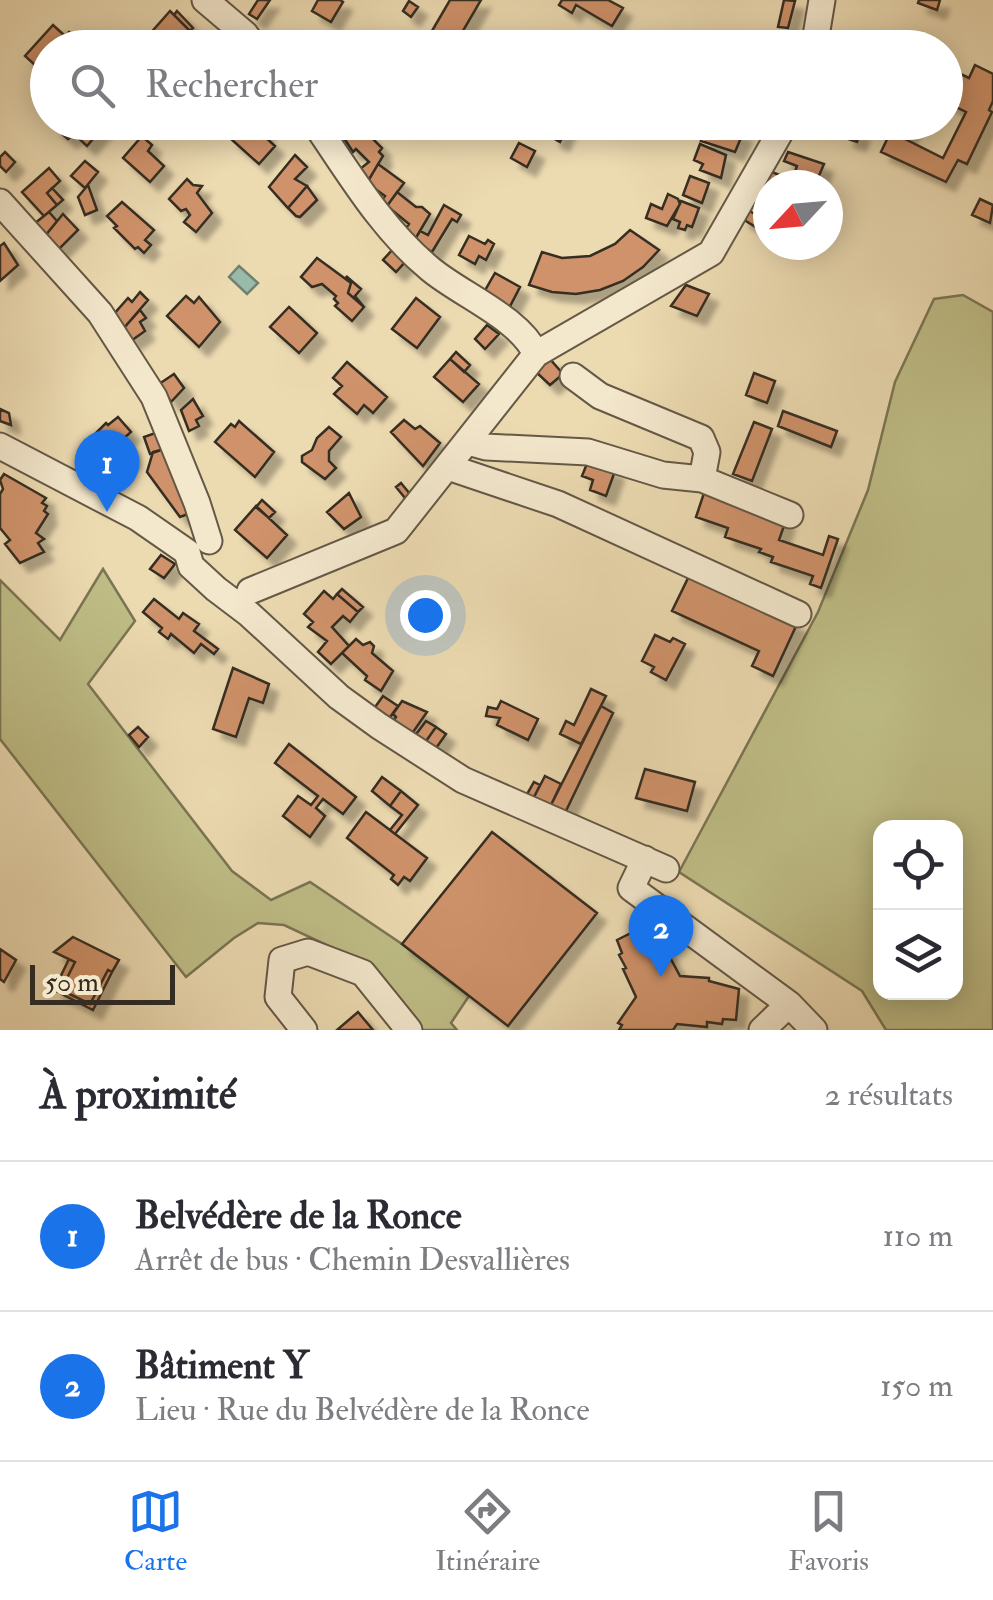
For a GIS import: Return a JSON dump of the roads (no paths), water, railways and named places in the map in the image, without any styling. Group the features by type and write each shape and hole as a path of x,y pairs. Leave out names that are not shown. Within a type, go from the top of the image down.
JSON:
{"street":[{"path":"205,0 240,30"},
{"path":"817,30 822,0"},
{"path":"327,140 393,234 430,270 531,343 536,354"},
{"path":"250,602 396,531 536,354 710,253 776,140"},
{"path":"0,202 100,313 154,397 202,557"},
{"path":"572,376 600,396 701,438 707,452 702,479"},
{"path":"468,442 486,448 588,452 663,476 702,479 790,516"},
{"path":"0,446 138,518 202,557 237,586 339,697 463,780 661,867"},
{"path":"448,468 558,504 798,614"},
{"path":"661,867 631,888 789,1004 814,1030"},
{"path":"653,905 661,867"},
{"path":"304,1030 278,996 282,960 308,952 363,973 409,1030"},
{"path":"762,1030 789,1004"}],"place":[{"name":"Belvédère de la Ronce","path":"107,512"},
{"name":"Bâtiment Y","path":"661,977"}]}
